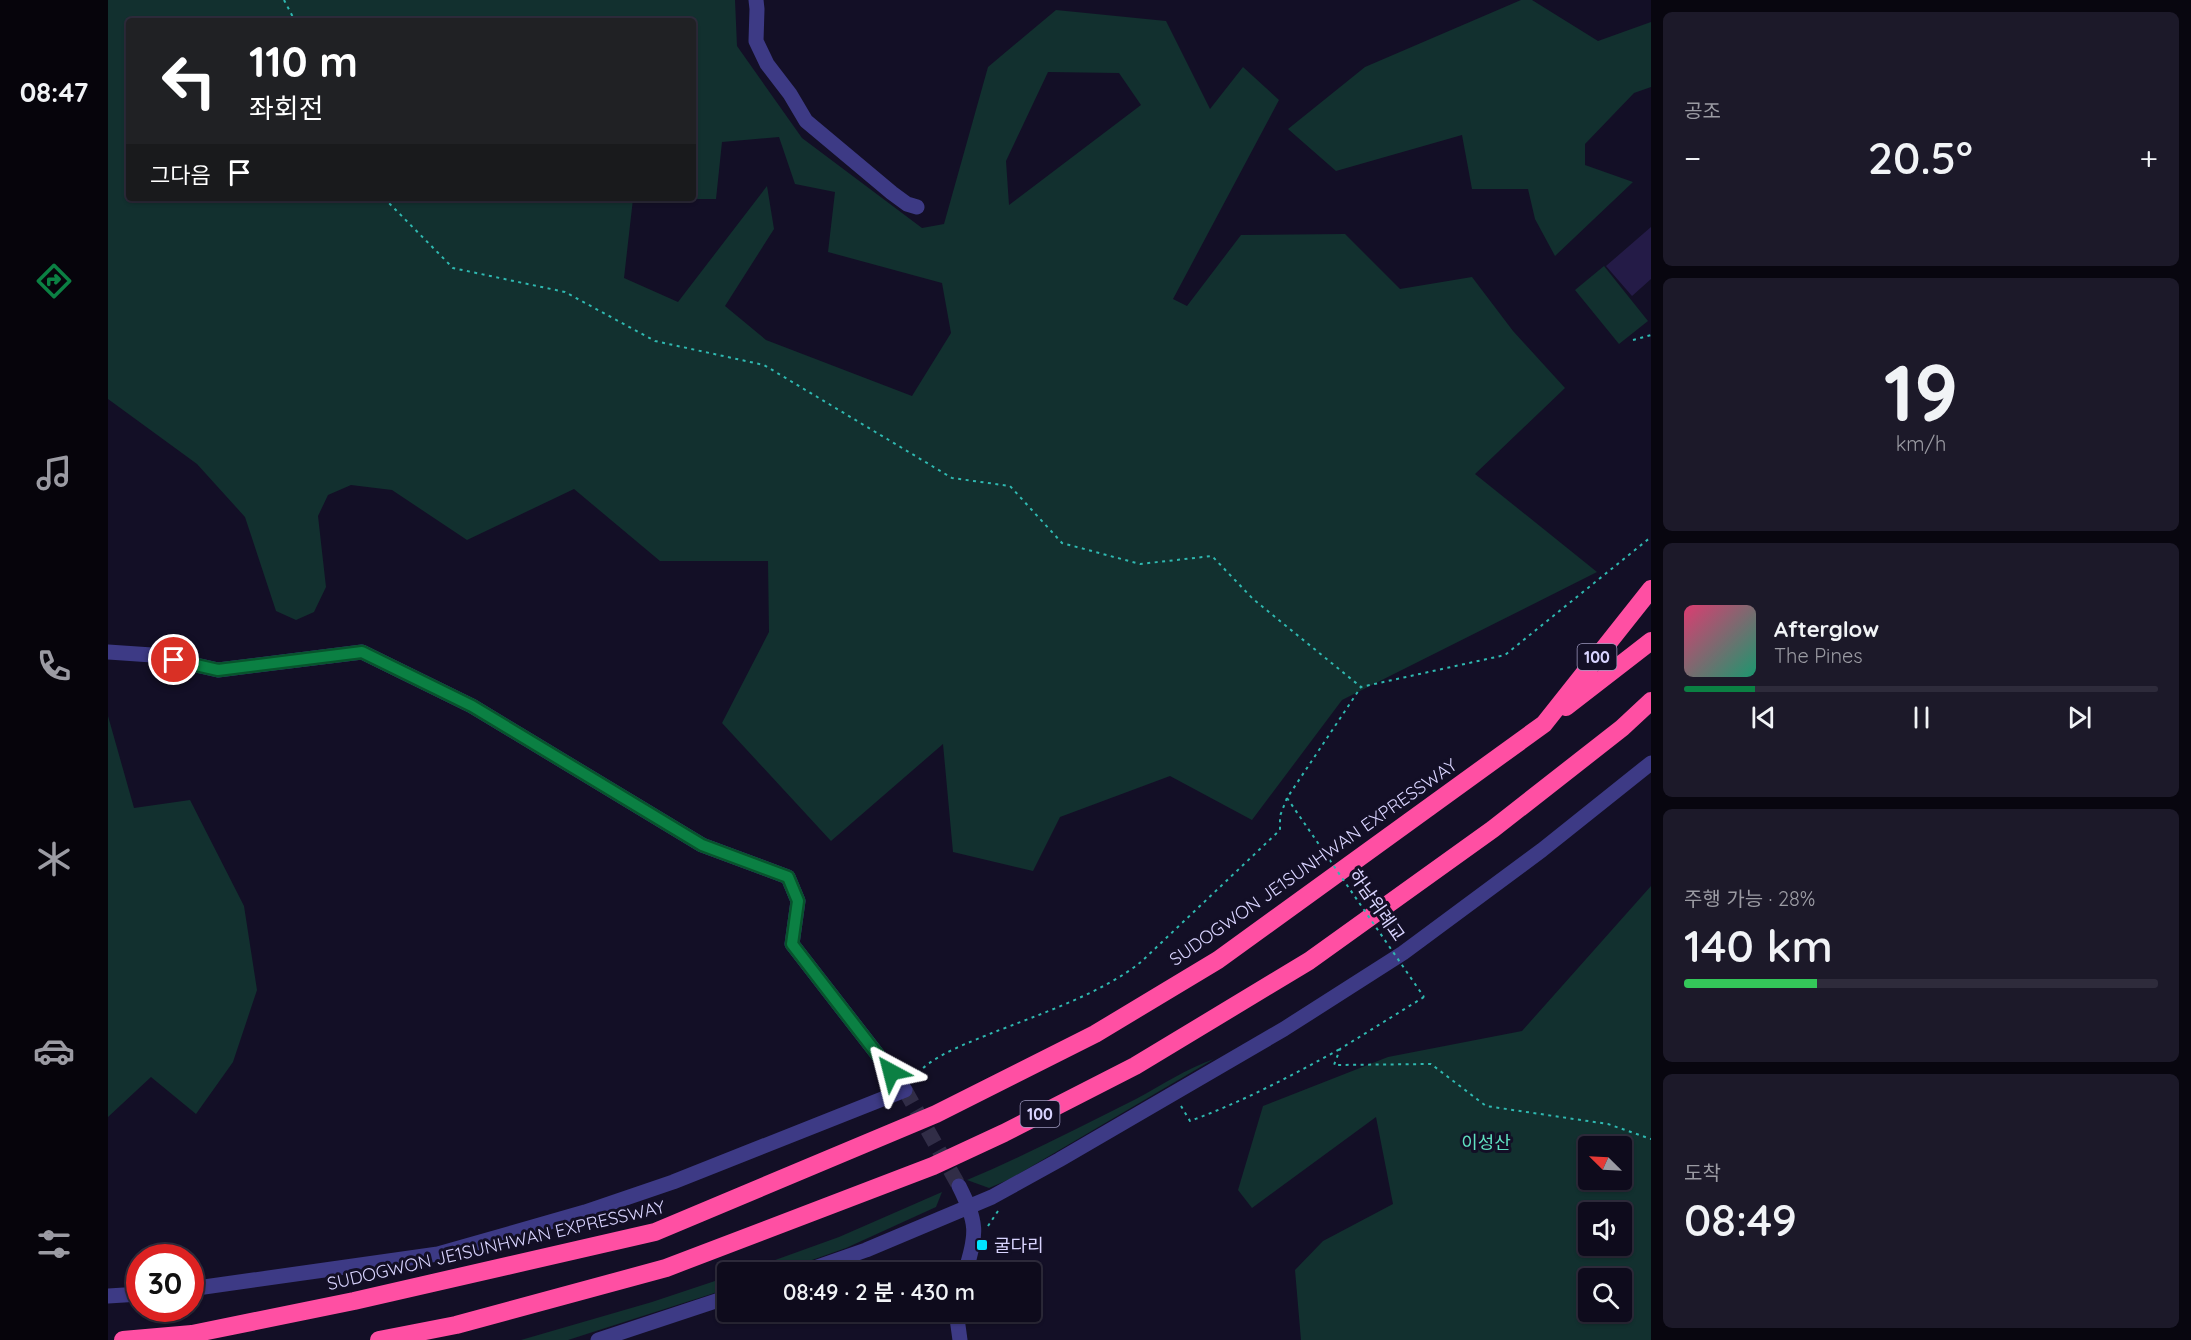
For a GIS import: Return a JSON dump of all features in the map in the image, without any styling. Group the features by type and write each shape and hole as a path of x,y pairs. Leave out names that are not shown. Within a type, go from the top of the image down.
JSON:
{"highway":[{"name":"SUDOGWON JE1SUNHWAN EXPRESSWAY","path":"123,1340 192,1334 343,1304 655,1232 936,1114 1095,1034 1218,960 1544,724 1651,589"},
{"path":"1544,724 1651,641"},
{"name":"100","path":"379,1340 456,1325 666,1268 933,1166 1004,1133 1135,1066 1309,961 1493,829 1622,728 1651,701"}],"street":[{"path":"756,0 756,41 767,64 790,94 806,121 892,193 907,204 917,207"},
{"path":"108,652 152,655 218,670 362,652 472,706 702,845 788,877 798,901 792,944 905,1090 673,1182 585,1212 506,1235 438,1254 204,1287"},
{"path":"831,1262 992,1197 1284,1029 1402,953 1542,850 1651,763"},
{"path":"959,1186 969,1206 975,1229 967,1262"},
{"path":"108,1296 126,1295"},
{"path":"598,1340 717,1301"},
{"path":"958,1322 960,1340"}],"path":[{"path":"284,0 293,18"},
{"path":"387,201 453,268 565,292 655,341 764,365 952,478 1010,486 1062,543 1140,564 1212,556 1252,599 1361,687"},
{"path":"1633,340 1651,335"},
{"path":"905,1090 918,1071 958,1047 1060,1005 1126,974 1280,830 1280,816 1287,798 1361,687 1505,655 1651,537"},
{"name":"하남위례교","path":"1287,798 1424,997 1340,1048"},
{"path":"1178,1102 1190,1120 1268,1088 1340,1048"},
{"path":"1340,1048 1334,1065 1431,1064 1486,1106 1608,1124 1651,1138"}],"green space":[{"path":"108,0 735,0 737,46 802,138 922,228 944,224 988,67 1056,10 1166,21 1210,109 1243,67 1279,100 1173,299 1187,306 1241,235 1345,234 1400,289 1472,277 1513,331 1565,388 1475,474 1597,572 1342,700 1252,820 1170,776 1060,817 1033,871 953,852 943,744 831,841 722,723 769,632 768,561 660,561 574,489 467,540 392,490 351,485 328,495 318,516 326,587 314,612 296,620 276,611 245,517 197,464 108,399","holes":["126,18 696,18 696,199 716,199 722,142 779,137 795,184 835,192 828,252 942,283 951,333 912,396 766,340 725,306 774,229 767,186 678,302 624,278 633,201 126,201","1048,72 1119,73 1141,105 1009,205 1006,161"]},
{"path":"1521,0 1532,0 1598,41 1651,22 1651,87 1634,93 1585,144 1585,165 1633,182 1555,256 1535,219 1528,189 1472,189 1462,135 1336,171 1288,129 1365,67"},
{"path":"1604,266 1648,321 1619,344 1575,290"},
{"path":"108,716 134,808 190,800 244,906 257,990 233,1062 196,1114 151,1077 108,1117"},
{"name":"이성산","path":"1651,886 1651,1340 1301,1340 1295,1270 1323,1241 1393,1204 1376,1117 1252,1208 1238,1190 1263,1106 1388,1057 1522,1031"},
{"path":"1214,1059 1010,1179 989,1188 967,1180 1052,1141 1184,1072"},
{"path":"942,1192 936,1207 846,1248 806,1262 770,1262 839,1237"},
{"path":"717,1280 717,1292 568,1340 521,1340"}],"building":[{"path":"1651,227 1651,279 1632,296 1606,266"}],"tunnel":[{"path":"905,1090 959,1186"}],"place":[{"name":"굴다리","path":"982,1245"}],"route":[{"path":"174,660 218,670 362,652 472,706 702,845 788,877 798,901 792,944 891,1072"}]}
